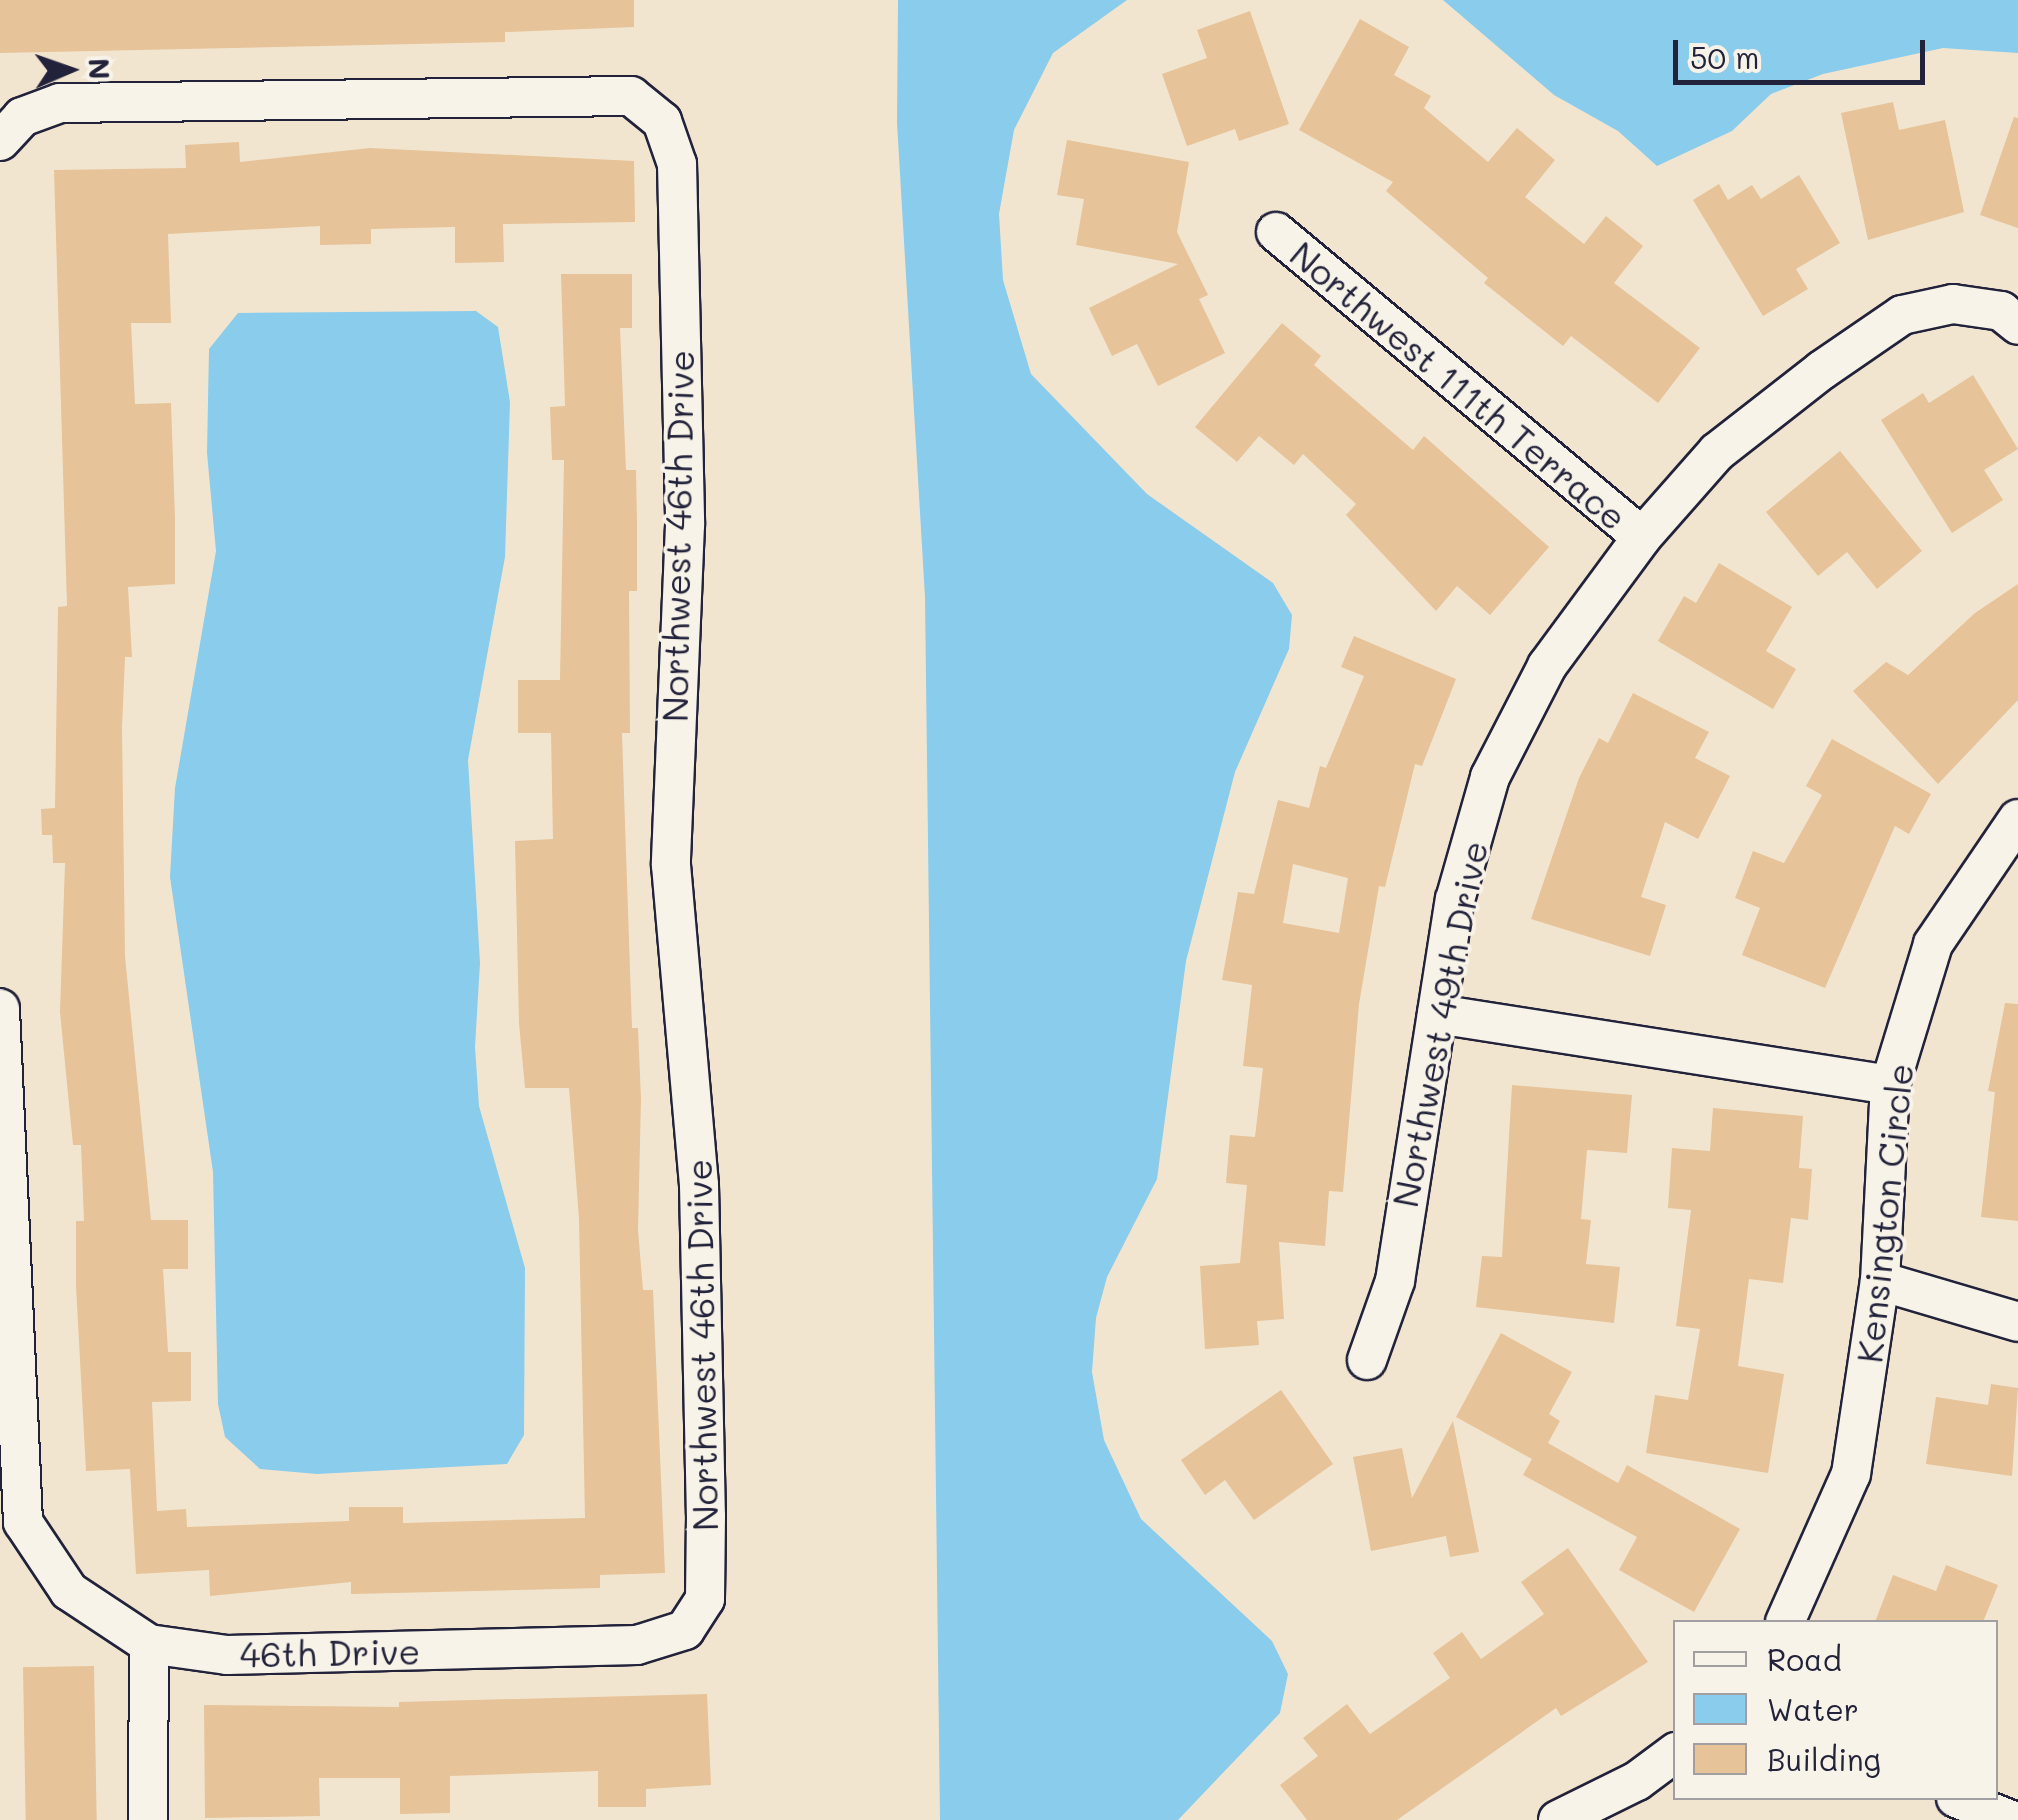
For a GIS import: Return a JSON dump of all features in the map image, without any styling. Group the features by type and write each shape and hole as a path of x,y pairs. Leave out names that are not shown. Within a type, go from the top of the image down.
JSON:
{"street":[{"name":"Northwest 46th Drive","path":"0,141 22,118 60,103 631,96 662,121 677,164 685,525 671,865 700,1186 706,1516 705,1599 684,1630"},
{"name":"Northwest 111th Terrace","path":"1276,232 1642,537"},
{"name":"Northwest 49th Drive","path":"1367,1360 1395,1281 1455,900 1490,777 1546,666 1642,537 1717,452 1902,315 1954,304 2002,312 2018,325"},
{"name":"Kensington Circle","path":"1787,1620 1852,1474 1880,1281 1890,1085 1933,944 2018,819"},
{"path":"0,1009 23,1522 69,1591 149,1644 148,1820"},
{"path":"1437,1014 1890,1085"},
{"path":"1880,1281 2018,1322"},
{"name":"46th Drive","path":"149,1644 227,1654 637,1645 684,1630"},
{"path":"1558,1820 1637,1781 1673,1754"},
{"path":"1961,1800 2011,1820"}],"water":[{"path":"898,0 1127,0 1053,53 1014,130 999,214 1003,280 1031,374 1147,494 1273,583 1292,615 1289,649 1235,772 1186,961 1157,1179 1107,1277 1096,1318 1092,1372 1104,1440 1141,1519 1272,1641 1288,1674 1280,1713 1178,1820 940,1820 925,597 897,123"},
{"path":"1443,0 2018,0 2018,53 1943,48 1823,74 1771,94 1732,131 1657,166 1618,131 1554,95"},
{"path":"476,311 498,327 510,402 505,557 468,760 480,963 475,1047 479,1106 525,1268 524,1435 507,1464 317,1474 260,1469 225,1437 218,1404 213,1172 170,877 175,788 216,551 207,453 209,349 238,313"}],"building":[{"path":"0,0 634,0 634,27 505,32 505,42 0,53"},
{"path":"1250,11 1289,124 1239,141 1235,129 1187,146 1162,74 1207,58 1197,30"},
{"path":"1360,19 1409,47 1394,75 1431,96 1424,108 1488,162 1517,128 1555,160 1525,197 1584,244 1606,216 1643,246 1614,283 1700,348 1658,403 1571,336 1563,346 1484,283 1488,278 1386,191 1393,182 1299,130"},
{"path":"1893,102 1899,130 1945,120 1964,212 1868,240 1841,113"},
{"path":"2014,117 2018,118 2018,228 1980,215"},
{"path":"1067,140 1189,162 1177,232 1208,295 1199,299 1225,353 1158,386 1137,344 1112,356 1089,308 1178,264 1076,245 1084,199 1057,195"},
{"path":"239,142 240,162 370,148 634,161 635,222 503,224 504,262 455,263 455,227 371,229 371,244 320,245 320,226 168,234 171,323 131,323 135,404 171,403 175,518 175,584 128,587 132,657 125,657 122,728 125,956 151,1220 188,1220 188,1269 163,1269 168,1352 191,1352 191,1401 152,1402 157,1511 186,1509 187,1527 349,1521 349,1507 403,1507 403,1523 585,1518 579,1219 569,1088 525,1088 519,1023 515,841 553,839 551,733 518,733 518,680 560,680 564,460 552,460 550,407 565,406 561,274 632,274 632,328 620,328 626,470 636,470 637,591 629,591 630,733 622,733 632,1028 638,1028 641,1099 638,1230 643,1290 653,1290 665,1573 600,1575 600,1588 351,1594 351,1582 210,1596 209,1570 136,1574 130,1469 86,1471 76,1286 76,1221 84,1221 81,1145 73,1145 60,1012 65,863 53,863 52,835 42,835 41,809 55,808 58,607 67,606 54,170 186,168 185,145"},
{"path":"1799,175 1840,243 1796,269 1808,289 1763,316 1693,200 1719,184 1728,200 1752,185 1761,199"},
{"path":"1282,323 1321,356 1314,365 1413,450 1424,436 1549,547 1490,615 1457,586 1436,611 1346,515 1356,504 1303,454 1294,465 1259,436 1237,462 1195,427"},
{"path":"1973,375 2018,449 1984,470 2003,500 1952,533 1881,420 1923,393 1929,403"},
{"path":"1840,451 1922,551 1877,589 1847,552 1818,576 1766,512"},
{"path":"1719,563 1792,607 1766,651 1796,669 1773,709 1658,641 1684,596 1696,603"},
{"path":"2018,584 2018,700 1938,784 1853,691 1886,662 1908,675 1975,613"},
{"path":"1354,636 1456,679 1422,766 1415,764 1385,887 1379,886 1359,1004 1343,1192 1329,1191 1325,1246 1279,1242 1284,1319 1257,1321 1259,1345 1205,1349 1200,1266 1240,1263 1247,1185 1226,1183 1230,1135 1255,1137 1263,1068 1243,1066 1252,985 1222,980 1238,892 1254,894 1278,800 1309,808 1320,766 1326,768 1364,676 1341,667","holes":["1293,864 1348,878 1339,933 1283,923"]},
{"path":"1633,693 1709,732 1695,758 1730,776 1698,839 1665,822 1641,897 1666,905 1650,956 1531,919 1579,778 1599,738 1608,743"},
{"path":"1832,739 1931,794 1909,834 1895,826 1825,988 1742,955 1760,908 1735,898 1753,851 1784,863 1822,795 1806,786"},
{"path":"2005,1003 2018,1004 2018,1221 1981,1217 1995,1092 1988,1091"},
{"path":"1512,1085 1632,1095 1627,1153 1587,1150 1581,1219 1591,1220 1586,1264 1620,1267 1614,1323 1476,1307 1482,1256 1502,1257"},
{"path":"1713,1108 1803,1116 1799,1168 1812,1169 1808,1220 1791,1218 1783,1283 1749,1279 1738,1366 1784,1374 1768,1473 1646,1453 1655,1395 1688,1400 1700,1329 1676,1326 1691,1210 1668,1208 1672,1148 1710,1151"},
{"path":"1501,1333 1572,1372 1549,1414 1560,1421 1548,1443 1618,1483 1627,1465 1740,1529 1694,1612 1619,1570 1637,1537 1523,1475 1532,1459 1456,1417"},
{"path":"1991,1384 2018,1388 2012,1476 1926,1464 1936,1397 1988,1405"},
{"path":"1281,1390 1333,1464 1254,1520 1225,1480 1205,1495 1181,1460"},
{"path":"1453,1421 1479,1552 1450,1557 1446,1536 1371,1551 1353,1457 1402,1448 1412,1498"},
{"path":"1568,1548 1648,1662 1561,1716 1556,1708 1397,1820 1307,1820 1280,1785 1318,1756 1303,1738 1347,1704 1370,1734 1450,1678 1433,1653 1462,1632 1481,1659 1544,1614 1521,1582"},
{"path":"1946,1565 1998,1585 1984,1620 1876,1620 1893,1575 1936,1591"},
{"path":"94,1666 97,1820 26,1820 23,1667"},
{"path":"707,1694 711,1785 646,1789 646,1807 598,1807 598,1771 450,1776 450,1813 400,1814 400,1778 319,1778 320,1816 205,1818 204,1705 399,1707 399,1702"}]}
